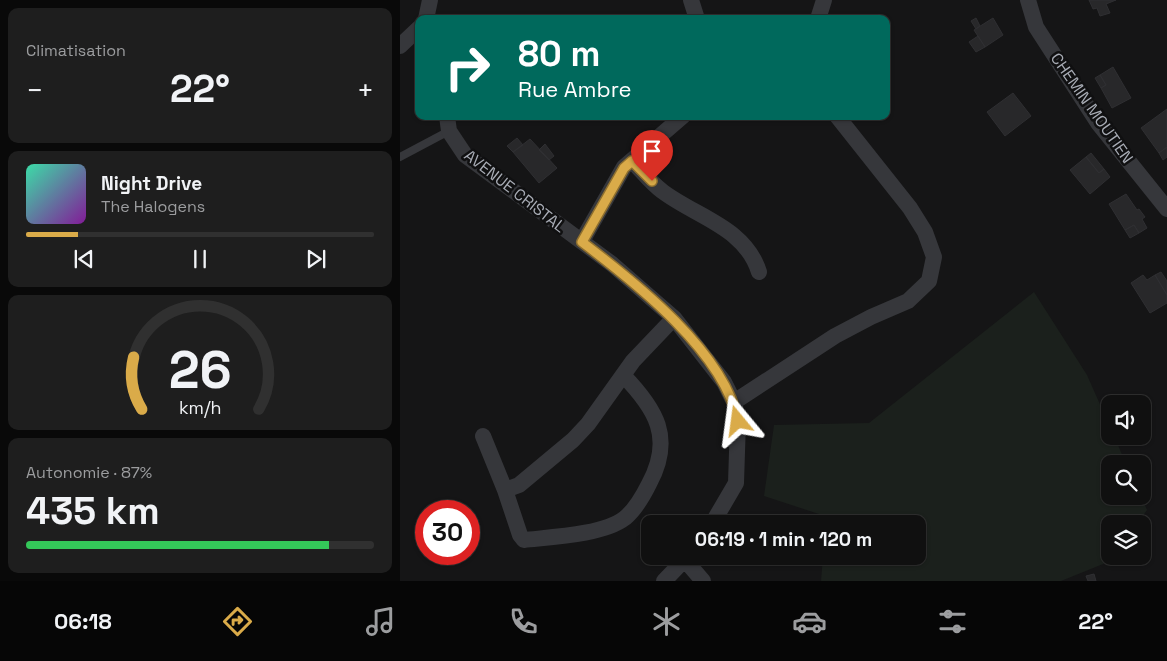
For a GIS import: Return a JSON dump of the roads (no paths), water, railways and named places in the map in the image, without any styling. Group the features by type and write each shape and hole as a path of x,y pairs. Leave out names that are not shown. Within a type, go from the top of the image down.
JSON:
{"street":[{"path":"427,15 430,0"},
{"path":"691,0 696,15"},
{"path":"819,15 824,0"},
{"name":"CHEMIN MOUTIEN","path":"1028,0 1036,27 1098,123 1167,209"},
{"path":"400,46 415,32"},
{"path":"582,242 624,168 678,120"},
{"path":"734,402 835,336 871,317 908,301 929,281 934,257 925,232 910,208 840,120"},
{"name":"AVENUE CRISTAL","path":"448,124 465,155 582,242 674,318 724,382 734,402 738,421 736,482 717,515"},
{"path":"632,161 662,191 730,231 755,258 759,272"},
{"path":"505,490 519,485 573,440 633,361 674,318"},
{"path":"483,436 505,490 520,535 524,540 595,530 624,518 641,500 654,476 662,448 660,430 652,410 643,395 623,375"},
{"path":"664,581 680,565"},
{"path":"692,565 703,581"}],"lane":[{"path":"400,157 448,124"}]}
